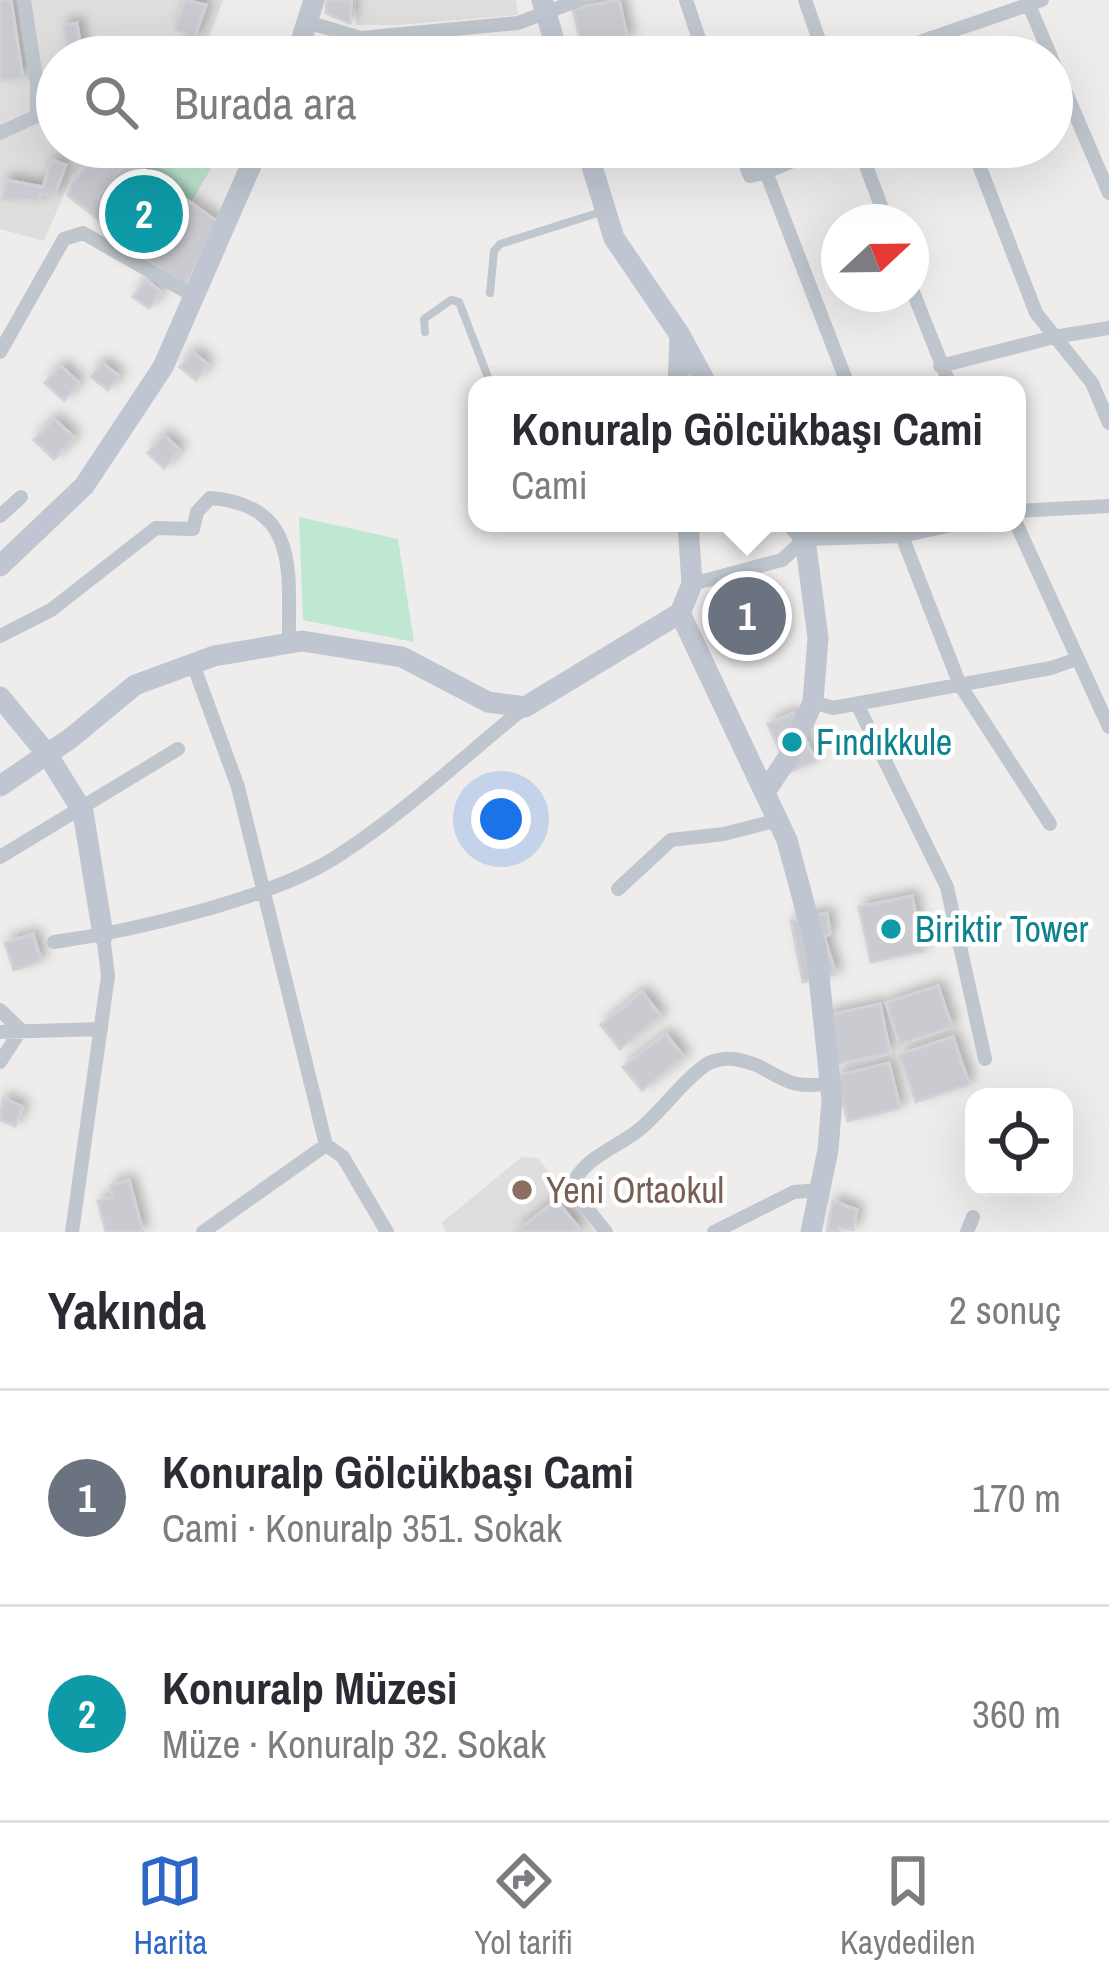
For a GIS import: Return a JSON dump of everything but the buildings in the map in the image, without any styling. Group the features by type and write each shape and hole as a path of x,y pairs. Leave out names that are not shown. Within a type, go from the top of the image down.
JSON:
{"street":[{"path":"23,0 36,79"},
{"path":"381,36 518,22 544,6 579,0"},
{"path":"686,0 698,36"},
{"path":"805,0 818,36"},
{"path":"936,36 1036,2 1046,36"},
{"path":"544,6 553,36"},
{"path":"310,11 357,36"},
{"path":"1073,108 1109,193"},
{"path":"0,133 36,116"},
{"path":"0,566 84,486 163,367 250,168"},
{"path":"593,168 614,238 702,376"},
{"path":"747,168 750,176 776,168"},
{"path":"867,168 880,204"},
{"path":"980,168 1036,313 1093,383 1109,423"},
{"path":"766,172 845,376"},
{"path":"0,352 64,238 82,233 194,296"},
{"path":"920,312 945,376"},
{"path":"940,366 1109,328"},
{"path":"678,376 680,335"},
{"path":"0,516 21,497"},
{"path":"0,636 51,610 156,528 193,529 197,512 210,498 243,501 270,518 287,561 289,644"},
{"path":"1026,511 1109,506"},
{"path":"54,942 103,935 263,890 334,858 525,707 680,613 692,584 689,532"},
{"path":"692,584 782,560 797,532"},
{"path":"765,792 787,759 813,702 818,638 798,532"},
{"path":"901,532 960,685 1049,824"},
{"path":"1020,532 1109,727"},
{"path":"680,613 788,840 816,948 830,1083 828,1150 811,1232"},
{"path":"0,786 135,685 214,656 302,641 402,657 488,702 525,707"},
{"path":"813,702 833,708 1077,659"},
{"path":"193,664 238,787 326,1145 343,1157 387,1232"},
{"path":"0,697 47,754 80,807 103,935 108,976 72,1232"},
{"path":"857,704 946,886 985,1059"},
{"path":"2,859 178,748"},
{"path":"618,889 670,840 724,834 778,820"},
{"path":"0,1010 21,1030"},
{"path":"0,1032 101,1029"},
{"path":"0,1062 21,1030"},
{"path":"607,1232 571,1188 577,1170 638,1130 710,1062 731,1058 760,1067 786,1084 806,1088 830,1083"},
{"path":"203,1232 326,1145"},
{"path":"715,1232 794,1192 820,1190"}],"lane":[{"path":"490,293 494,251 500,244 606,211"},
{"path":"425,332 424,319 431,311 451,300 459,302 488,376"}],"shaded area":[{"path":"0,0 223,0 210,36 36,36 36,168 79,168 44,241 0,229"},
{"path":"356,0 516,0 518,15 356,25"},
{"name":"Yeni Ortaokul","path":"522,1157 538,1158 596,1232 446,1232 441,1223"}],"green space":[{"path":"146,168 211,168 191,202"},
{"path":"299,517 398,539 414,642 303,620"}],"place":[{"name":"Konuralp Müzesi","path":"144,214"},
{"name":"Konuralp Gölcükbaşı Cami","path":"747,616"},
{"name":"Fındıkkule","path":"792,742"},
{"name":"Biriktir Tower","path":"891,929"},
{"name":"Yeni Ortaokul","path":"522,1190"}]}
